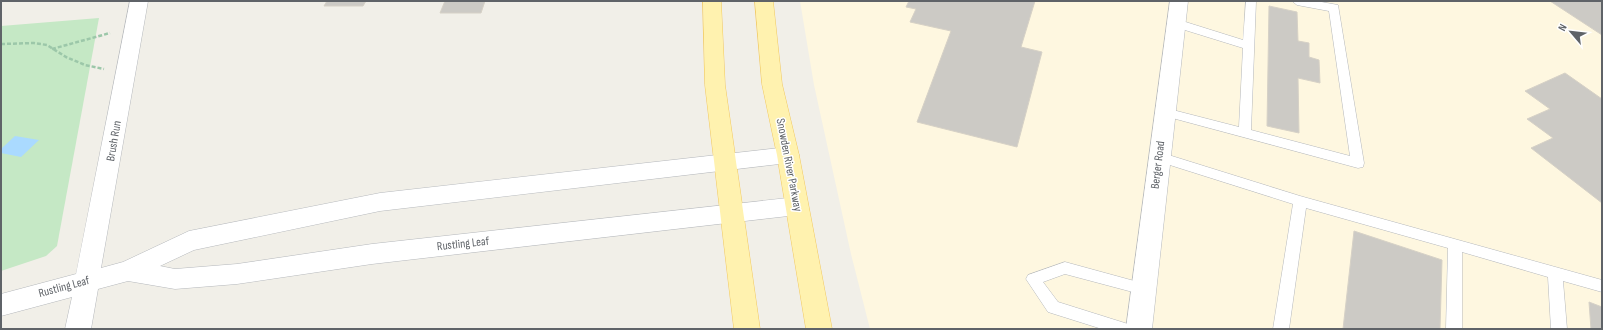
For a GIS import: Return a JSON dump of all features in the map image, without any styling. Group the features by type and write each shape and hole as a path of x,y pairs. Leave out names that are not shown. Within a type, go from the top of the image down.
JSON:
{"main road":[{"path":"712,1 715,85 747,329"},
{"name":"Snowden River Parkway","path":"764,1 772,84 798,206 819,329"}],"street":[{"name":"Brush Run","path":"78,329 139,1"},
{"name":"Berger Road","path":"1139,329 1179,1"},
{"name":"Rustling Leaf","path":"1,305 88,280 128,271 189,241 251,226 380,202 788,155"},
{"name":"Rustling Leaf","path":"128,271 175,279 237,274 372,254 798,206"}],"lane":[{"path":"1245,133 1251,1"},
{"path":"1165,112 1358,163 1334,8 1297,1"},
{"path":"1176,23 1249,46"},
{"path":"1159,157 1300,201 1602,286"},
{"path":"1281,329 1300,201"},
{"path":"1454,329 1455,245"},
{"path":"1123,329 1053,308 1033,280 1064,268 1144,289"},
{"path":"1554,273 1559,329"}],"path":[{"path":"52,49 134,25"},
{"path":"1,44 34,43 47,46 85,65 126,74"}],"shaded area":[{"path":"800,1 1602,1 1602,329 870,329 851,254 814,85"}],"green space":[{"path":"99,18 57,246 46,256 1,271 1,26"}],"water":[{"path":"15,136 39,140 21,157 1,153 1,149"}],"building":[{"path":"327,1 366,1 363,6 324,6"},
{"path":"445,1 485,1 481,13 440,13"},
{"path":"909,1 1035,1 1021,47 1042,52 1017,147 917,122 951,31 910,22 916,9 906,7"},
{"path":"1550,1 1602,1 1602,35"},
{"path":"1269,6 1297,12 1298,41 1309,43 1309,57 1319,60 1320,83 1298,78 1299,133 1267,126"},
{"path":"1565,73 1602,99 1602,203 1531,148 1553,138 1527,119 1550,109 1525,91"},
{"path":"1354,231 1442,260 1440,329 1343,329"},
{"path":"1589,302 1602,307 1602,329 1591,329"}]}
